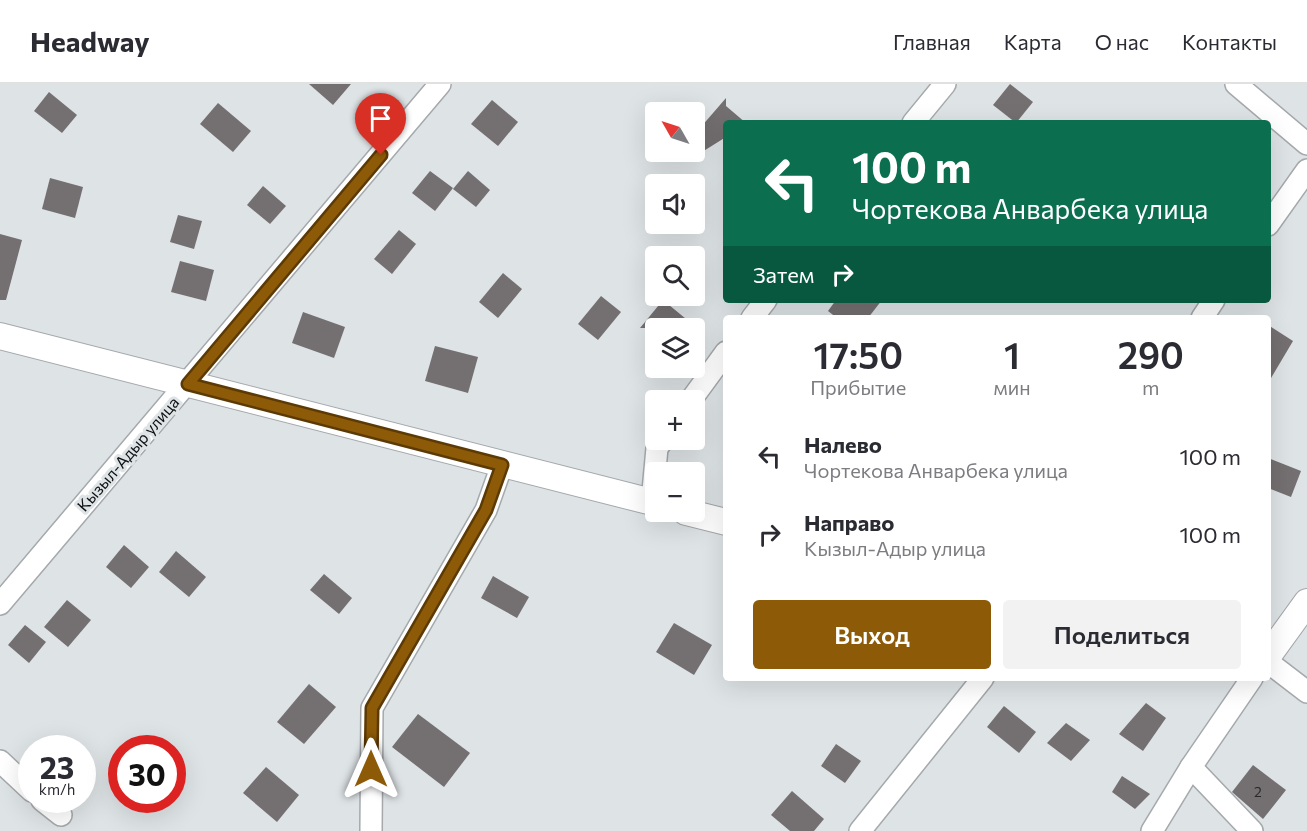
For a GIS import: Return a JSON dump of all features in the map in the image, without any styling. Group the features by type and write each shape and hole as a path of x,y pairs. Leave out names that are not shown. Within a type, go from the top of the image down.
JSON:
{"street":[{"name":"Кызыл-Адыр улица","path":"0,604 440,84"},
{"path":"915,120 945,84"},
{"path":"1236,84 1307,144"},
{"path":"1271,221 1307,170"},
{"path":"754,315 764,303"},
{"path":"0,336 645,501"},
{"path":"698,390 723,356"},
{"path":"371,831 372,708 486,510 502,465"},
{"path":"705,517 723,521"},
{"path":"1271,652 1307,602"},
{"path":"1271,665 1307,692"},
{"path":"860,831 980,681"},
{"path":"1152,831 1191,767 1250,681"},
{"path":"0,761 18,778"},
{"path":"1191,767 1252,831"}],"building":[{"path":"309,84 351,84 333,105"},
{"path":"1010,84 1033,102 1018,120 1012,120 993,105"},
{"path":"49,92 77,115 62,133 34,111"},
{"path":"726,98 726,106 742,120 723,120 723,139 705,150 705,122"},
{"path":"492,100 518,122 498,146 471,124"},
{"path":"218,103 251,131 233,152 200,124"},
{"path":"430,171 453,188 435,211 412,193"},
{"path":"468,171 490,190 476,207 453,189"},
{"path":"50,178 83,187 75,218 42,209"},
{"path":"263,186 286,206 270,224 247,205"},
{"path":"178,215 202,221 194,249 170,242"},
{"path":"399,230 416,244 392,274 374,259"},
{"path":"0,234 22,240 6,300 0,300"},
{"path":"180,261 214,270 206,301 171,292"},
{"path":"503,273 522,289 498,318 479,302"},
{"path":"601,296 621,312 598,340 578,324"},
{"path":"834,303 880,303 870,315 833,315 828,311"},
{"path":"658,306 670,306 685,318 648,318"},
{"path":"303,312 345,327 334,358 292,343"},
{"path":"1271,327 1293,341 1271,378"},
{"path":"435,346 478,357 468,393 425,381"},
{"path":"1271,459 1301,471 1291,497 1271,489"},
{"path":"124,545 149,567 131,588 106,567"},
{"path":"176,551 206,577 189,597 159,572"},
{"path":"324,574 352,598 339,614 310,590"},
{"path":"493,576 529,597 517,618 481,598"},
{"path":"67,600 91,620 68,647 44,627"},
{"path":"674,623 712,645 694,675 656,652"},
{"path":"25,625 46,642 29,663 8,645"},
{"path":"309,684 336,707 304,744 277,722"},
{"path":"1146,703 1166,718 1143,751 1119,734"},
{"path":"1004,706 1036,732 1019,753 987,727"},
{"path":"418,714 470,753 444,787 392,747"},
{"path":"1066,723 1090,740 1071,761 1047,743"},
{"path":"836,744 861,761 845,783 821,766"},
{"path":"1253,765 1286,790 1263,819 1232,792"},
{"path":"266,767 299,795 277,822 243,793"},
{"path":"1122,776 1150,794 1135,809 1112,792"},
{"path":"792,791 824,819 814,831 790,831 771,815"}],"route":[{"path":"371,769 372,708 486,510 502,465 188,384 381,155"}]}
